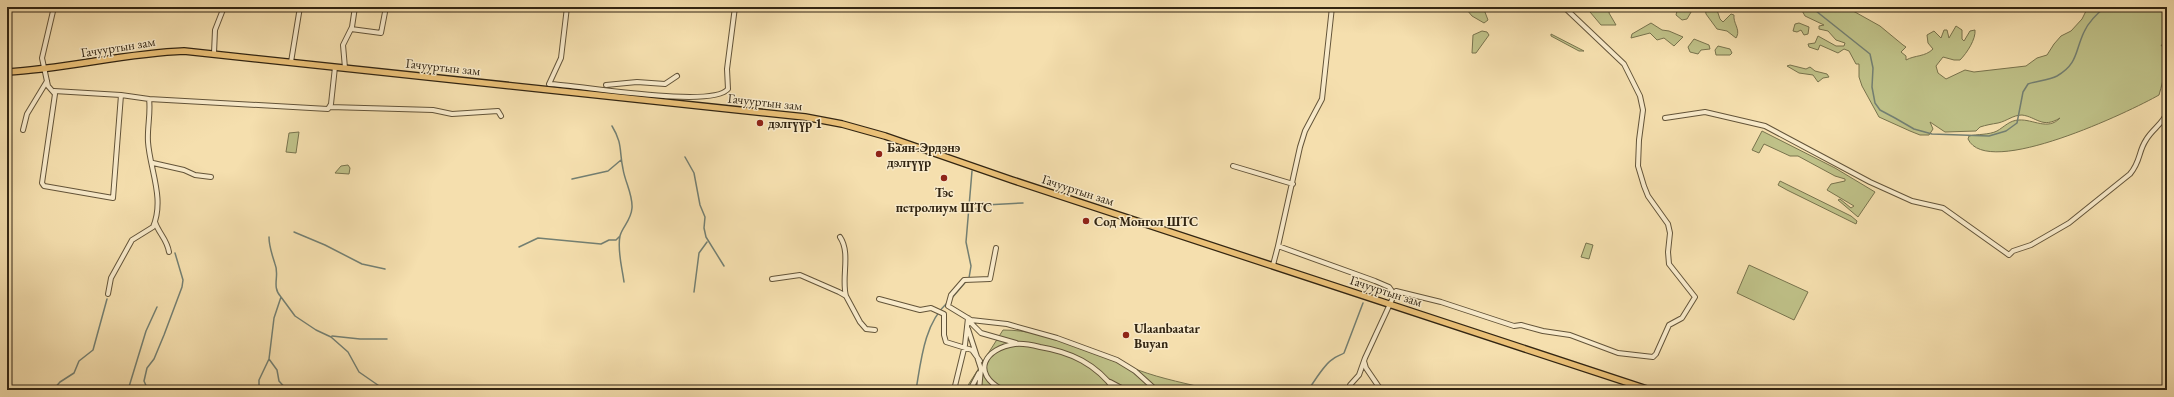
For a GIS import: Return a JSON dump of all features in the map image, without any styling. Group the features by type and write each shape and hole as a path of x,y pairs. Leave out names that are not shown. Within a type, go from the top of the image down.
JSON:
{"main road":[{"name":"Гачууртын зам","path":"7,72 44,70 159,52 184,51 805,117 842,124 885,136 1012,180 1650,390"}],"street":[{"path":"54,7 42,58 48,86 55,94 44,163 42,183 44,186 113,198 121,95"},
{"path":"214,53 215,30 224,7"},
{"path":"291,62 300,7"},
{"path":"345,68 343,44 351,28 355,7"},
{"path":"351,28 381,33 386,7"},
{"path":"567,7 561,58 549,84 688,98 716,96 726,92 728,89 727,69 735,7"},
{"path":"1273,265 1293,184 1300,147 1305,131 1322,99 1332,7"},
{"path":"1346,390 1359,375 1364,358 1396,291 1403,291 1514,326 1521,325 1543,332 1570,335 1618,353 1639,356 1653,357 1656,354 1669,325 1682,318 1686,313 1694,297 1670,264 1668,252 1670,233 1668,224 1648,196 1638,166 1643,110 1640,96 1624,64 1564,7"},
{"path":"330,107 335,67"},
{"path":"606,85 637,82 665,84 677,76"},
{"path":"23,130 26,114 48,81"},
{"path":"54,92 121,95 149,99 265,107 296,106 323,110 330,107 433,110 452,114 498,111 501,116"},
{"path":"108,294 111,278 132,240 153,227 155,222 157,186 148,144 149,99"},
{"path":"1665,118 1705,112 1765,126 1870,182 1912,201 1943,208 2009,255 2013,251 2032,245 2070,223 2130,174 2138,165 2145,142 2165,119 2167,112"},
{"path":"153,163 184,170 195,175 211,177"},
{"path":"1233,166 1293,184"},
{"path":"155,222 160,232 166,238 169,252"},
{"path":"840,238 844,248 843,286 846,296 860,322 866,329 875,330"},
{"path":"1278,246 1375,281 1389,287 1394,294"},
{"path":"996,248 990,279 964,280 951,295 948,306 979,323 995,322 1007,324 1104,355 1135,371 1156,390"},
{"path":"772,279 800,275 846,296"},
{"path":"879,299 920,310 931,308 944,314 944,335 946,342 972,350 980,361"},
{"path":"954,390 968,328 968,318"},
{"path":"968,318 969,322 981,333 1016,343 1054,349 1079,358 1108,381 1125,390"},
{"path":"968,328 982,369 979,390"},
{"path":"1003,390 990,381 985,375 984,366 986,359 996,350 1016,343"},
{"path":"1364,358 1366,368 1381,390"},
{"path":"970,390 982,369"},
{"path":"1108,381 1115,390"},
{"path":"1350,385 1350,390"}],"green space":[{"path":"1459,7 1483,7 1488,20 1484,23 1472,16 1467,10"},
{"path":"1588,7 1610,7 1609,13 1616,25 1601,25 1590,12"},
{"path":"1678,7 1694,7 1687,19 1682,20 1676,15"},
{"path":"1705,7 1716,7 1720,19 1723,22 1731,14 1734,15 1734,21 1738,31 1736,38 1727,31 1717,29 1706,14"},
{"path":"1800,7 1846,7 1880,26 1906,47 1901,52 1906,56 1906,60 1923,55 1933,49 1928,43 1927,35 1934,31 1941,38 1944,30 1947,30 1949,38 1956,26 1962,30 1962,39 1964,41 1970,31 1975,30 1974,38 1970,46 1960,60 1943,57 1936,66 1938,73 1946,79 1965,70 1974,72 2026,66 2037,58 2047,55 2061,36 2071,31 2082,19 2088,7 2167,7 2167,37 2161,46 2165,44 2167,46 2165,70 2159,95 2091,127 2029,147 2002,152 1981,150 1968,139 1969,136 1997,131 2010,122 2016,120 2050,124 2060,118 2054,121 2044,122 2019,115 2001,122 1980,127 1976,131 1945,132 1930,122 1933,129 1929,135 1920,135 1910,131 1879,117 1862,86 1859,77 1859,64 1856,64 1849,51 1844,49 1838,53 1820,45 1818,50 1809,47 1808,44 1815,43 1818,36 1836,46 1844,46 1845,43 1836,40 1828,31 1819,29 1819,26 1824,25 1805,16"},
{"path":"1651,23 1662,30 1669,31 1683,37 1674,46 1664,38 1657,40 1650,33 1631,38 1632,34"},
{"path":"1799,23 1809,27 1808,34 1804,35 1801,30 1797,32 1793,31 1795,24"},
{"path":"1482,31 1487,32 1489,35 1476,53 1472,53 1473,35"},
{"path":"1551,34 1584,51 1579,51 1551,36"},
{"path":"1694,39 1709,45 1710,49 1701,50 1698,54 1690,52 1688,47"},
{"path":"1718,46 1730,49 1732,53 1730,55 1716,55 1715,50"},
{"path":"1790,65 1806,69 1810,67 1815,71 1827,74 1829,77 1823,78 1818,82 1813,75 1799,73 1787,66"},
{"path":"1762,131 1835,168 1875,192 1858,217 1838,200 1840,199 1851,208 1854,206 1827,190 1831,184 1845,181 1845,179 1835,176 1798,156 1790,156 1764,144 1759,153 1752,150"},
{"path":"299,132 296,153 286,152 289,133"},
{"path":"348,165 350,168 349,174 335,173 341,166"},
{"path":"1780,181 1851,216 1857,221 1856,224 1778,185"},
{"path":"1586,243 1593,245 1589,259 1581,257"},
{"path":"1749,265 1808,292 1794,320 1737,293"},
{"path":"1003,330 1038,334 1072,344 1147,373 1213,390 965,390"}],"waterway":[{"path":"1811,7 1870,54 1873,68 1872,87 1875,103 1880,110 1914,129 1932,134 1989,136 2006,131 2017,123 2023,92 2028,84 2057,76 2069,67 2075,57 2081,39 2088,25 2096,15 2106,7"},
{"path":"612,126 618,138 624,174 632,203 630,217 621,233 619,241 619,253 624,282"},
{"path":"685,157 694,173 700,205 705,217 704,228 706,237 724,266"},
{"path":"572,179 608,171 621,160"},
{"path":"951,299 969,278 971,266 966,242 972,171"},
{"path":"976,209 985,205 1023,203"},
{"path":"294,232 325,245 362,264 385,269"},
{"path":"519,247 538,238 601,244 609,240 616,240 620,236"},
{"path":"269,237 270,247 277,272 276,285 278,293 281,297 274,318 269,359 277,370 279,381 287,390"},
{"path":"694,292 699,253 707,242"},
{"path":"148,390 144,381 147,368 154,359 182,287 183,280 175,253"},
{"path":"281,297 295,316 316,330 331,337 348,352 359,372 385,390"},
{"path":"53,390 60,382 74,373 79,361 93,350 107,299"},
{"path":"916,390 922,355 928,332 933,321 947,303"},
{"path":"1308,390 1326,365 1334,358 1344,353 1363,303"},
{"path":"128,390 146,331 157,307"},
{"path":"332,336 360,339 387,339"},
{"path":"259,390 259,380 269,359"},
{"path":"7,387 12,390"}],"place":[{"name":"дэлгүүр 1","path":"760,123"},
{"name":"Баян-Эрдэнэ дэлгүүр","path":"879,154"},
{"name":"Тэс петролиум ШТС","path":"944,178"},
{"name":"Сод Монгол ШТС","path":"1086,221"},
{"name":"Ulaanbaatar Buyan","path":"1126,335"}]}
